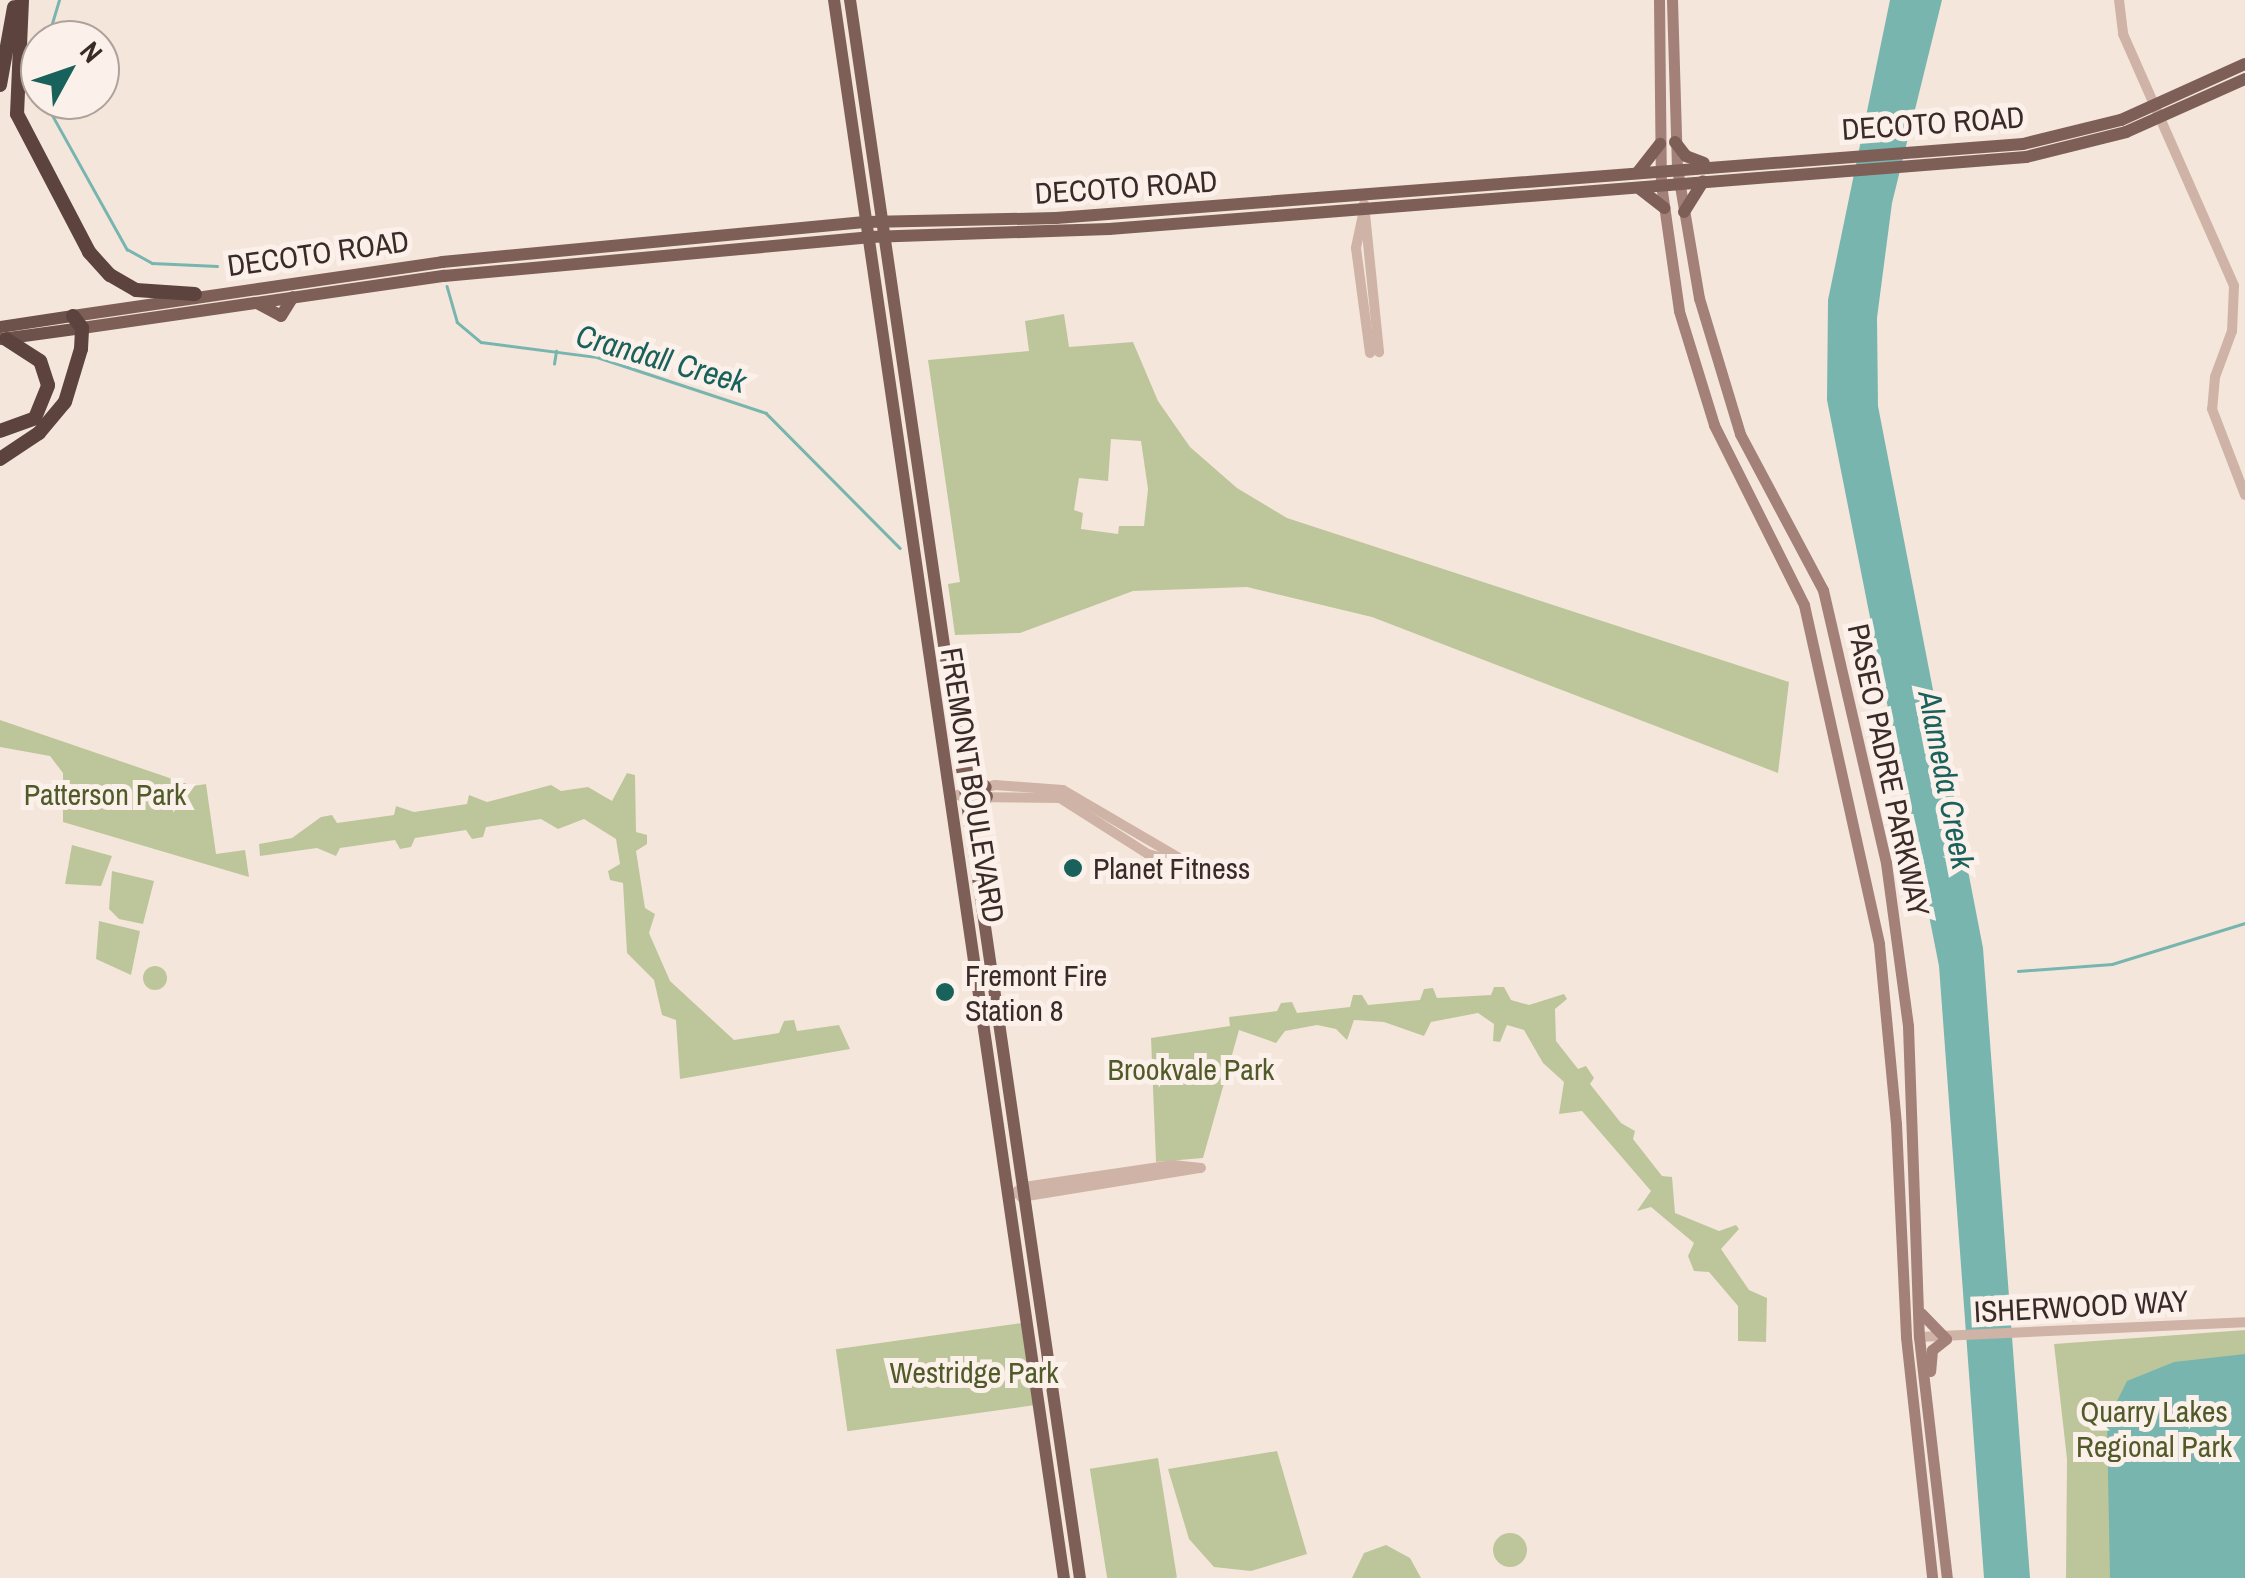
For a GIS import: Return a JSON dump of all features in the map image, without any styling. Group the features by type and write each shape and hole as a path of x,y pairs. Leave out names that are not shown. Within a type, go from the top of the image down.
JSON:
{"highway":[{"path":"0,85 18,0"},
{"path":"18,0 17,114 89,252 110,275 136,290 195,294"},
{"path":"0,459 39,433 66,402 80,363 77,322"},
{"name":"DECOTO ROAD","path":"3,333 77,322"},
{"path":"0,431 36,418 48,385 40,361 3,333"}],"main road":[{"name":"FREMONT BOULEVARD","path":"834,0 1064,1578"},
{"name":"FREMONT BOULEVARD","path":"850,0 1080,1578"},
{"name":"PASEO PADRE PARKWAY","path":"1659,0 1661,177 1679,311 1710,414 1804,605 1879,944 1896,1124 1906,1336 1932,1578"},
{"name":"PASEO PADRE PARKWAY","path":"1672,0 1678,175 1724,395 1823,590 1886,863 1908,1026 1919,1337 1948,1578"},
{"name":"DECOTO ROAD","path":"2157,111 2245,64"},
{"name":"DECOTO ROAD","path":"77,322 195,294 442,262 867,222 1056,218 1633,187 1712,165 2061,150 2245,79"},
{"path":"1675,142 1691,159 1712,165"},
{"path":"1638,172 1660,144"},
{"name":"DECOTO ROAD","path":"1678,175 1704,180 1833,162"},
{"name":"DECOTO ROAD","path":"77,322 444,276 869,237 1045,233 1638,172 1661,177"},
{"path":"1684,212 1704,180"},
{"path":"1633,187 1654,195 1664,208"},
{"path":"833,225 854,210 862,190"},
{"path":"889,271 895,250 914,234"},
{"path":"838,240 859,250 874,271"},
{"path":"960,750 972,779 986,791 976,808 973,834"},
{"path":"1918,1309 1946,1339 1929,1358 1930,1415"}],"street":[{"path":"2119,0 2123,34 2234,286 2232,331 2214,377 2212,409 2245,495"},
{"path":"1364,202 1356,248 1374,352"},
{"path":"950,796 967,794 986,791 1032,785 1077,795 1139,839 1195,867 1162,861 1060,798 986,791"},
{"path":"1010,1196 1025,1192 1172,1165 1201,1168 1025,1192"},
{"name":"ISHERWOOD WAY","path":"1919,1337 2026,1336 2245,1322"}],"green space":[{"path":"1064,314 1069,347 1133,342 1158,401 1190,447 1237,488 1287,518 1789,682 1778,773 1372,617 1247,587 1133,591 1020,633 955,635 948,584 960,582 928,360 1029,351 1025,321","holes":["1111,439 1141,441 1148,489 1144,526 1119,526 1118,534 1081,529 1083,513 1074,510 1079,478 1108,481"]},
{"name":"Patterson Park","path":"0,720 193,786 206,784 216,854 245,850 249,877 63,822 63,773 50,756 0,747"},
{"path":"627,773 635,775 636,832 647,835 647,844 636,851 645,908 655,914 649,933 670,981 734,1040 779,1033 784,1021 794,1020 797,1031 839,1025 850,1049 680,1079 676,1020 662,1015 654,980 627,953 623,883 610,880 608,871 620,864 616,839 584,819 558,829 541,819 486,827 483,837 472,839 466,830 415,838 411,847 400,849 395,840 340,848 336,856 317,848 260,856 259,844 292,838 321,817 332,815 337,823 394,815 396,806 414,812 467,804 469,795 487,802 551,785 561,791 588,787 612,801"},
{"path":"72,845 112,856 101,886 65,884"},
{"path":"112,871 154,881 143,924 119,919 109,909"},
{"path":"99,921 140,931 131,975 96,959"},
{"path":"150,966 160,966 167,978 160,990 150,990 143,983 143,973"},
{"name":"Brookvale Park","path":"1494,987 1504,987 1511,1000 1529,1005 1564,994 1567,999 1555,1009 1556,1041 1578,1069 1586,1066 1594,1078 1590,1084 1621,1123 1635,1131 1633,1139 1662,1176 1672,1177 1675,1213 1719,1231 1736,1225 1739,1229 1721,1249 1749,1290 1767,1298 1766,1342 1738,1341 1738,1306 1709,1272 1694,1271 1688,1256 1694,1243 1651,1207 1637,1211 1651,1191 1582,1111 1559,1114 1564,1082 1543,1063 1524,1030 1507,1025 1500,1042 1493,1041 1494,1024 1478,1013 1431,1022 1424,1036 1384,1022 1354,1020 1347,1040 1336,1029 1317,1025 1285,1031 1276,1043 1239,1030 1203,1158 1156,1162 1151,1038 1230,1026 1229,1017 1277,1011 1281,1003 1292,1002 1297,1013 1350,1007 1353,995 1362,995 1368,1005 1420,1000 1424,989 1433,988 1437,998 1491,995"},
{"name":"Westridge Park","path":"1022,1323 1034,1405 847,1431 836,1349"},
{"name":"Quarry Lakes Regional Park","path":"2245,1330 2245,1578 2066,1578 2067,1459 2054,1344"},
{"path":"1277,1451 1307,1554 1251,1571 1214,1567 1189,1539 1168,1469"},
{"path":"1158,1458 1177,1578 1107,1578 1090,1469"},
{"path":"1510,1533 1522,1538 1527,1550 1522,1562 1510,1567 1498,1562 1493,1550 1498,1538"},
{"path":"1386,1545 1410,1558 1421,1578 1352,1578 1364,1553"}],"water":[{"name":"Alameda Creek","path":"1890,0 1942,0 1892,203 1877,318 1878,406 1983,948 2030,1578 1984,1578 1939,966 1827,400 1828,300"},
{"name":"Quarry Lakes Regional Park","path":"2245,1354 2245,1578 2110,1578 2107,1421 2127,1381 2174,1362"}],"waterway":[{"name":"Crandall Creek","path":"53,20 59,0"},
{"name":"Crandall Creek","path":"55,120 127,249 152,263 217,266"},
{"name":"Crandall Creek","path":"447,286 457,322 481,342 597,357 766,413 900,548"},
{"path":"554,364 556,351"},
{"path":"2018,971 2112,964 2245,923"}],"place":[{"name":"Planet Fitness","path":"1073,868"},
{"name":"Fremont Fire Station 8","path":"945,992"}]}
